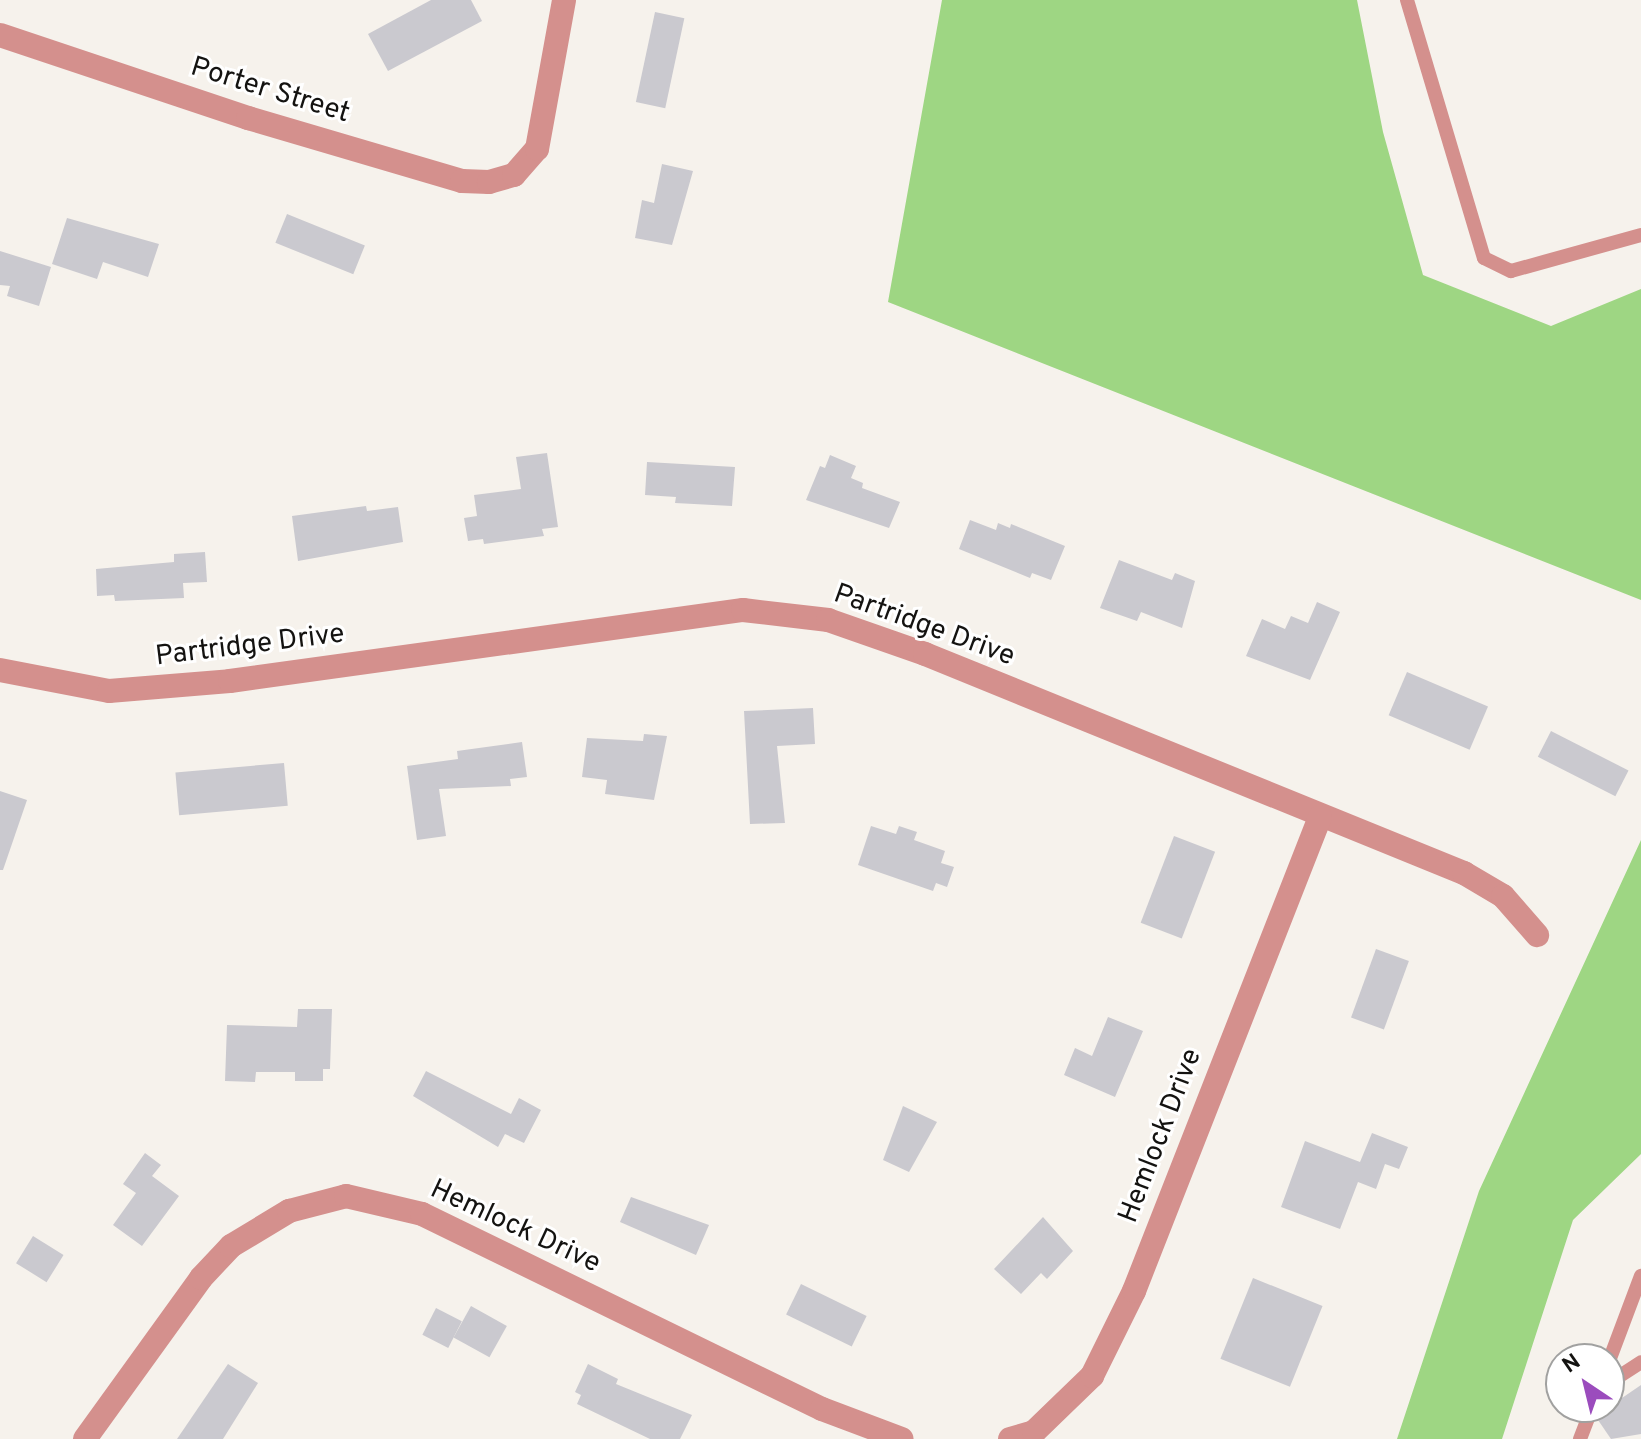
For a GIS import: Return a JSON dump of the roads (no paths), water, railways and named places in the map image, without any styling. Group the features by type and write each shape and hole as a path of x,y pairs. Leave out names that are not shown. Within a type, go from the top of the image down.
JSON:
{"street":[{"name":"Porter Street","path":"0,35 462,181 489,182 524,168 542,130 564,0"},
{"name":"Partridge Drive","path":"0,670 109,691 230,681 743,610 828,620 893,642 1464,873 1503,896 1537,935"},
{"name":"Hemlock Drive","path":"1010,1439 1034,1432 1092,1376 1134,1291 1320,817"},
{"name":"Hemlock Drive","path":"85,1439 201,1278 231,1246 289,1211 346,1196 422,1214 822,1409 902,1439"}],"lane":[{"path":"1407,0 1484,258 1511,271 1641,235"},
{"path":"1616,1343 1641,1276"}]}
